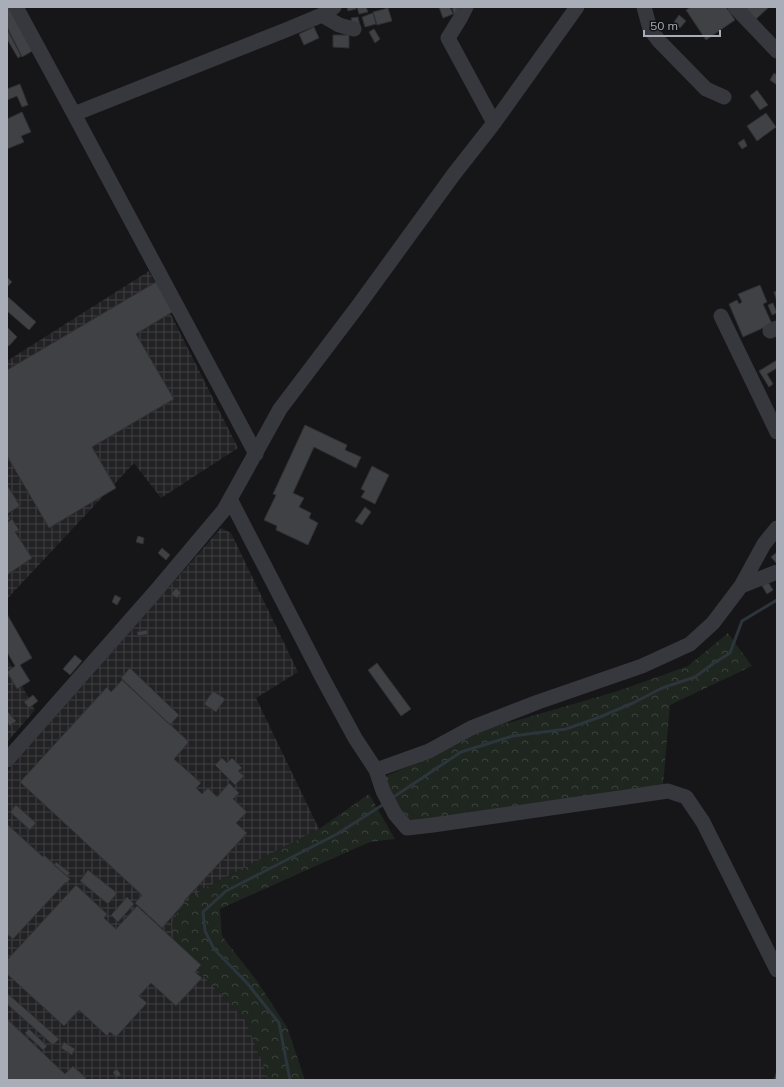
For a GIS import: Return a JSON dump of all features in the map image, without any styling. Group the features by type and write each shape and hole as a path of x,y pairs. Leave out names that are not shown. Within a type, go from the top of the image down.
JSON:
{"street":[{"path":"16,7 256,454"},
{"path":"466,7 448,38 494,123"},
{"path":"7,760 155,592 224,510 280,409 358,306 454,174 494,123 577,7"},
{"path":"644,7 650,29 659,41 706,89 724,97"},
{"path":"735,7 777,51"},
{"path":"74,114 328,11 339,25 354,30"},
{"path":"721,316 777,432"},
{"path":"230,499 322,677 355,738 376,770 383,791 395,814 406,828 432,826 668,791 686,797 703,822 777,970"},
{"path":"376,770 429,751 470,728 538,702 642,666 690,644 713,623 741,586 764,544 777,528"},
{"path":"741,586 777,572"}],"shaded area":[{"path":"149,271 238,448 161,498 134,463 7,599 7,361"},
{"path":"221,528 231,533 298,672 256,698 319,829 203,889 174,945 246,1021 269,1080 7,1080 7,771"},
{"path":"7,658 35,710 7,742"}],"green space":[{"path":"728,633 752,666 670,705 663,786 412,821 400,811 384,777 432,756 480,731 618,691 688,666"},
{"path":"369,794 395,839 370,842 220,909 222,936 257,981 287,1027 305,1080 269,1080 246,1021 174,945 172,923 182,905 203,889 319,829"}],"building":[{"path":"7,7 15,7 36,49 22,57 7,27"},
{"path":"347,7 356,7 356,9 348,11"},
{"path":"357,7 366,7 368,12 359,14"},
{"path":"439,7 450,7 453,14 443,18"},
{"path":"452,7 462,7 454,15"},
{"path":"691,7 726,7 735,20 706,40 686,10"},
{"path":"748,7 769,7 755,20 746,9"},
{"path":"388,8 392,21 377,25 373,12"},
{"path":"373,13 376,24 365,27 362,17"},
{"path":"679,15 686,21 680,28 674,22"},
{"path":"358,17 360,26 353,28 351,18"},
{"path":"314,27 319,38 304,45 299,34"},
{"path":"7,29 21,56 18,58 7,39"},
{"path":"374,29 380,39 375,43 369,32"},
{"path":"333,35 349,35 349,48 333,47"},
{"path":"774,73 777,75 777,85 770,80"},
{"path":"20,84 28,105 22,107 17,96 7,100 7,89"},
{"path":"757,90 768,105 760,110 750,96"},
{"path":"22,112 31,132 21,136 24,142 7,149 7,119"},
{"path":"766,113 776,127 757,141 747,126"},
{"path":"744,139 747,146 742,149 738,143"},
{"path":"7,277 12,282 7,287"},
{"path":"156,282 174,311 136,334 174,399 92,447 116,488 49,528 7,456 7,370"},
{"path":"760,285 767,302 763,304 772,324 743,337 729,304 737,300 739,304 742,302 738,294"},
{"path":"777,291 777,302 774,292"},
{"path":"7,296 36,322 29,330 7,311"},
{"path":"773,303 777,313 772,315 768,305"},
{"path":"7,327 17,337 9,346 7,344"},
{"path":"777,360 777,368 767,374 773,384 769,387 759,371"},
{"path":"305,425 347,445 345,450 361,457 356,468 314,447 293,493 304,498 299,507 311,513 309,518 318,523 308,545 276,530 277,526 264,520 276,495 273,494"},
{"path":"372,466 389,475 375,504 361,497 365,491 361,489"},
{"path":"7,485 20,506 7,514"},
{"path":"365,507 371,512 362,525 355,521"},
{"path":"7,514 10,519 7,521"},
{"path":"12,519 19,530 15,532 32,558 7,575 7,523"},
{"path":"138,536 144,538 143,544 136,542"},
{"path":"162,548 170,555 166,560 158,553"},
{"path":"777,552 777,564 771,557"},
{"path":"768,582 773,590 767,594 762,586"},
{"path":"176,588 181,593 177,598 171,594"},
{"path":"115,595 121,598 117,605 112,602"},
{"path":"7,614 32,658 20,665 30,681 17,689 7,672 15,666 7,652"},
{"path":"147,630 148,634 138,636 137,632"},
{"path":"75,655 82,661 70,675 63,669"},
{"path":"377,663 411,709 401,716 368,670"},
{"path":"130,668 179,715 170,725 121,678"},
{"path":"122,680 189,742 174,759 201,783 196,788 202,794 208,788 217,797 229,783 239,793 233,799 247,812 236,823 247,833 184,901 185,902 162,928 135,903 142,895 20,782 107,687 111,692"},
{"path":"213,691 225,699 216,712 204,704"},
{"path":"33,695 38,701 29,708 24,702"},
{"path":"7,711 16,721 10,726 7,722"},
{"path":"222,758 227,763 232,758 242,768 238,771 244,776 235,785 215,765"},
{"path":"16,805 36,823 30,830 10,812"},
{"path":"7,824 70,879 13,939 7,934"},
{"path":"56,862 70,873 67,876 54,865"},
{"path":"88,870 117,893 108,904 80,881"},
{"path":"76,885 107,914 104,918 116,929 137,906 201,965 195,972 202,978 176,1006 151,983 139,996 147,1003 116,1037 110,1032 107,1036 79,1010 64,1026 7,974 7,960"},
{"path":"127,897 134,904 118,922 111,915"},
{"path":"7,993 59,1039 53,1045 7,1004"},
{"path":"7,1019 65,1074 73,1066 86,1078 85,1080 7,1080"},
{"path":"29,1029 47,1046 43,1050 25,1033"},
{"path":"64,1042 75,1049 72,1055 61,1048"},
{"path":"117,1069 121,1075 116,1078 113,1072"},
{"path":"777,1070 777,1080 774,1080"}],"waterway":[{"path":"392,798 461,752 513,736 566,729 633,703 662,688 695,677 730,653 742,621 777,600"},
{"path":"290,1080 279,1023 247,983 214,949 205,931 203,912 226,891 337,834 384,804"}]}
